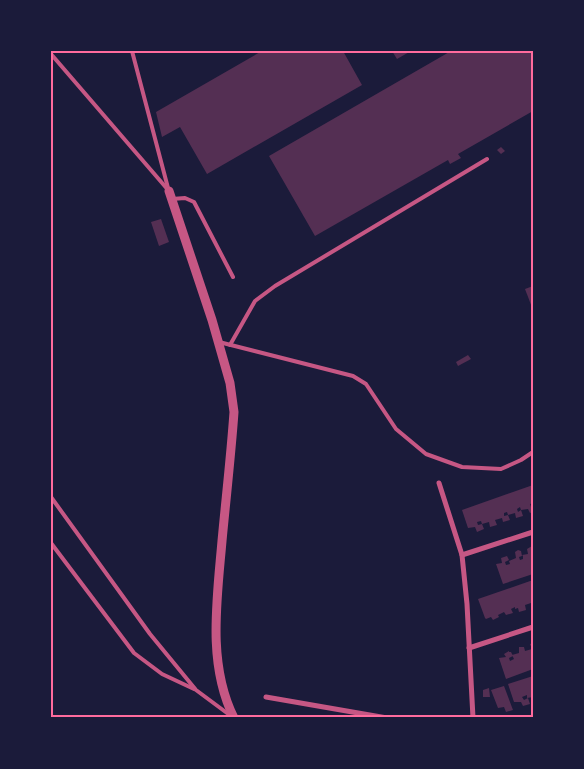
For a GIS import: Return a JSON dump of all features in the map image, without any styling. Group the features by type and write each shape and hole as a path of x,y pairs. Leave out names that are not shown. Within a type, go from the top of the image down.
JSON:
{"street":[{"path":"170,195 218,342 230,383 234,412 216,613 219,675 225,700 234,718"},
{"path":"439,483 462,555 473,718"},
{"path":"462,555 533,532"},
{"path":"469,648 533,627"},
{"path":"266,697 387,718"}],"lane":[{"path":"132,51 170,195"},
{"path":"51,54 170,195 186,198 194,202 233,277"},
{"path":"230,345 255,302 276,286 487,159"},
{"path":"218,342 352,376 366,384 396,429 426,454 462,467 501,469 533,452"},
{"path":"51,496 150,634 196,690"},
{"path":"51,543 134,653 162,674 196,690 234,718"}],"building":[{"path":"262,51 343,51 362,85 207,174 180,127 162,137 156,112"},
{"path":"392,51 411,51 397,59"},
{"path":"451,51 533,51 533,111 458,154 461,158 450,164 448,160 315,236 269,156"},
{"path":"501,147 505,151 501,154 497,150"},
{"path":"161,219 169,242 159,246 151,222"},
{"path":"533,286 533,310 525,289"},
{"path":"468,355 471,359 458,366 456,362"},
{"path":"533,485 533,503 530,504 531,507 533,506 533,512 530,513 528,509 521,510 523,516 516,518 515,513 508,515 510,520 503,522 502,518 495,520 497,525 490,527 489,522 482,524 484,529 477,532 475,527 468,528 462,510"},
{"path":"532,546 533,574 503,584 496,564 502,563 501,558 507,556 509,560 505,562 506,565 510,564 509,561 516,558 515,552 518,550 521,551 522,556 519,557 520,560 523,559 522,555 528,554 527,549"},
{"path":"533,580 533,608 531,603 525,605 526,610 519,612 518,608 515,609 515,607 511,609 513,613 506,615 504,612 493,620 491,617 485,618 478,599"},
{"path":"533,643 533,669 506,679 499,658 506,657 504,654 509,651 512,655 519,653 519,647 524,647 525,651 532,649 530,644"},
{"path":"533,676 533,697 527,698 527,695 522,697 524,700 528,698 530,704 523,706 521,702 514,702 508,684"},
{"path":"504,686 513,710 506,712 504,707 498,708 491,690"},
{"path":"489,688 490,697 483,697 483,690"}]}
